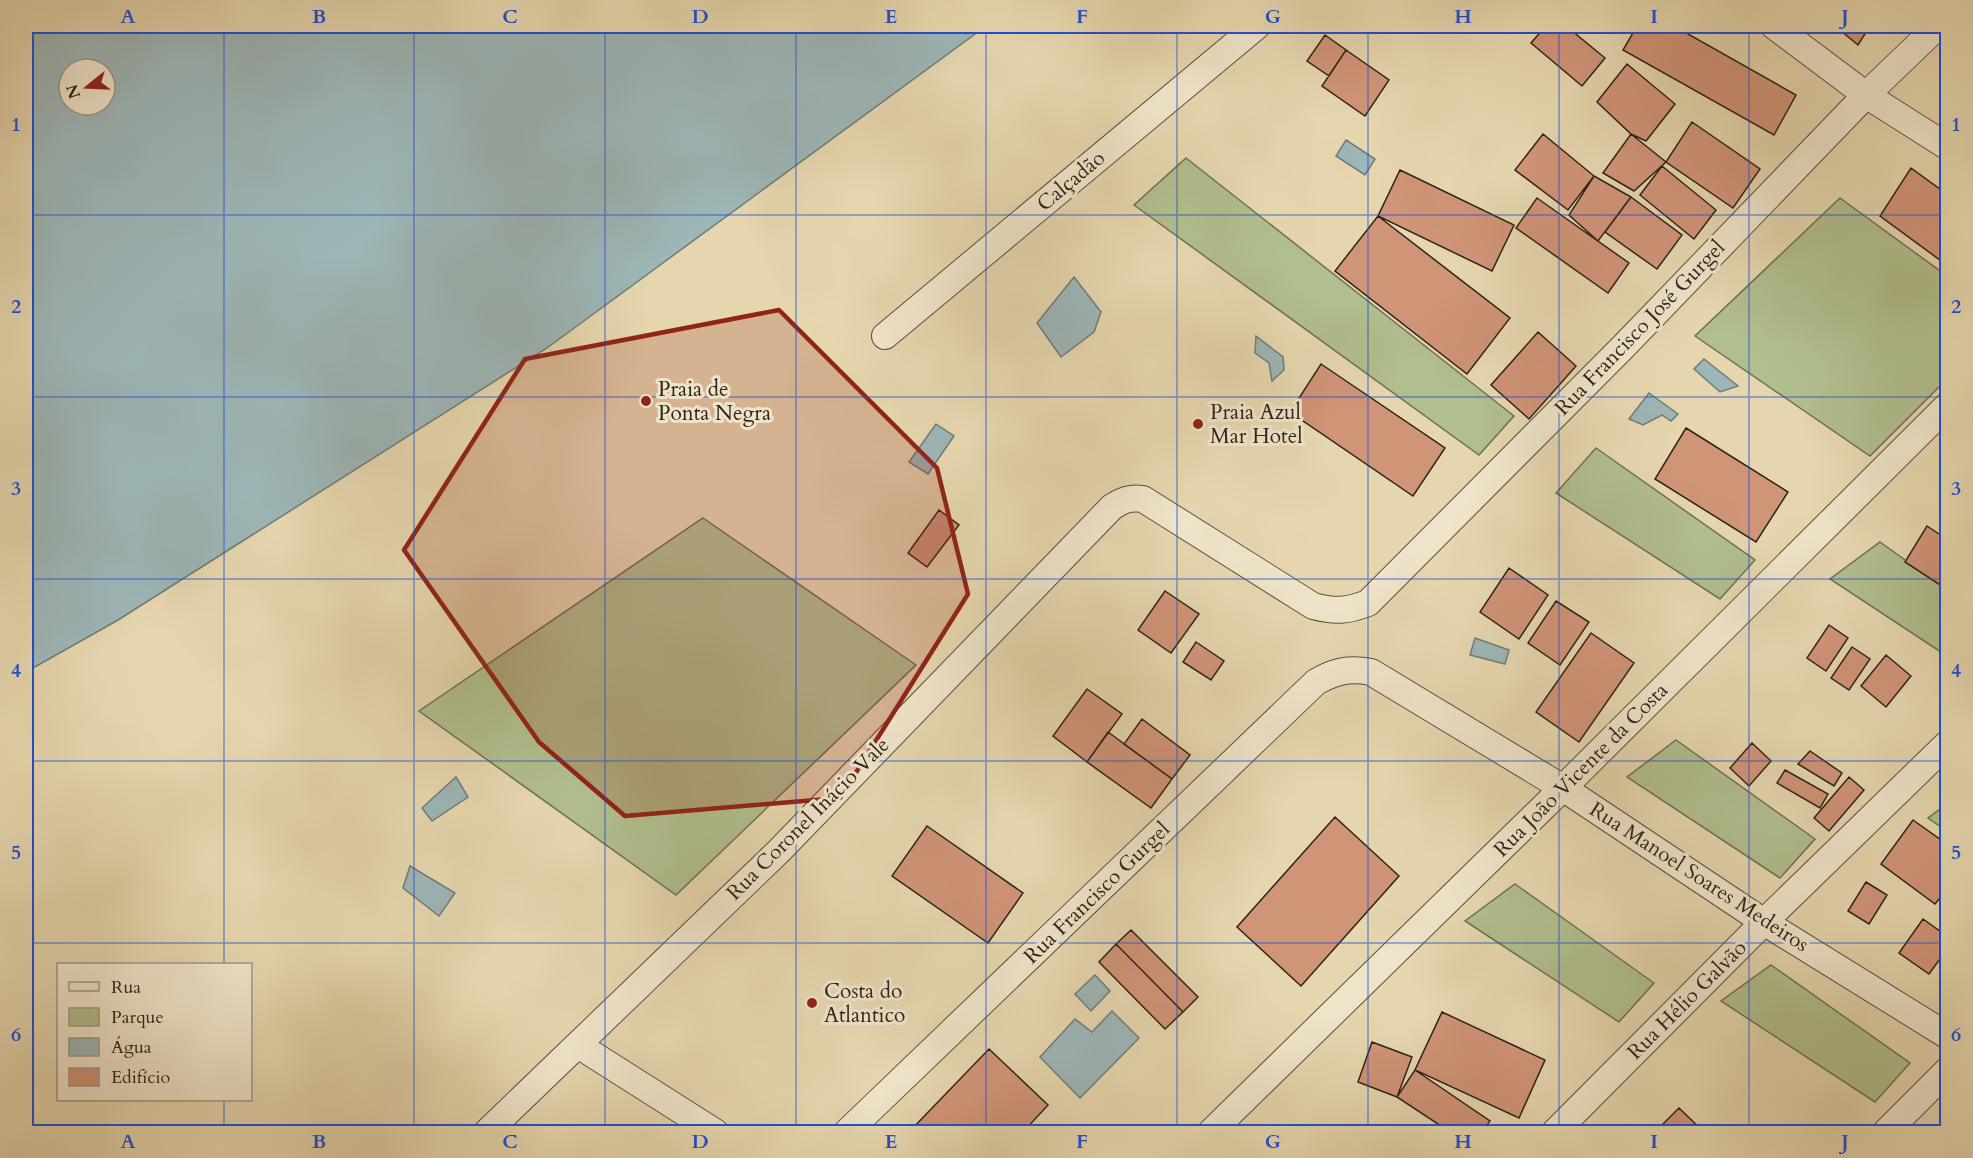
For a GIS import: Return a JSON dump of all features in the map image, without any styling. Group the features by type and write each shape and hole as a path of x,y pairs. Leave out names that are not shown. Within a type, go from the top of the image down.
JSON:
{"street":[{"name":"Calçadão","path":"885,336 1257,26"},
{"path":"1774,26 1866,95 1947,147"},
{"name":"Rua Francisco José Gurgel","path":"1123,500 1143,499 1313,606 1333,611 1351,610 1368,603 1624,346 1866,95 1938,26"},
{"name":"Rua João Vicente da Costa","path":"1211,1132 1563,788 1947,405"},
{"name":"Rua Coronel Inácio Vale","path":"487,1132 779,851 1112,507 1123,500"},
{"name":"Rua Manoel Soares Medeiros","path":"1355,669 1371,672 1563,788 1764,922 1947,1036"},
{"name":"Rua Francisco Gurgel","path":"847,1132 1316,682 1329,674 1355,669"},
{"name":"Rua Hélio Galvão","path":"1555,1132 1764,922 1947,743"},
{"path":"578,1045 715,1132"},
{"path":"1886,1132 1947,1070"}],"highlighted area":[{"path":"779,310 937,468 968,594 840,798 625,816 539,742 404,550 525,359"}],"green space":[{"path":"1186,158 1514,416 1479,455 1134,205"},
{"path":"1840,198 1947,276 1947,379 1870,456 1695,336"},
{"path":"1596,448 1755,560 1720,599 1556,493"},
{"path":"703,518 916,665 676,895 419,711"},
{"path":"1880,542 1947,590 1947,656 1830,579"},
{"path":"1676,740 1815,839 1780,878 1627,777"},
{"path":"1947,804 1947,831 1928,818"},
{"path":"1515,884 1654,983 1619,1022 1465,921"},
{"path":"1771,965 1910,1063 1875,1102 1721,1001"}],"water":[{"path":"26,26 986,26 547,348 118,620 26,672"},
{"path":"1346,140 1375,159 1365,175 1336,156"},
{"path":"1074,277 1101,312 1094,332 1061,357 1037,323"},
{"path":"1256,336 1283,357 1284,370 1272,381 1269,363 1255,353"},
{"path":"1704,359 1738,386 1720,392 1694,369"},
{"path":"1649,393 1678,414 1671,421 1662,415 1643,425 1629,419"},
{"path":"936,424 954,436 928,474 909,462"},
{"path":"1475,638 1509,650 1505,664 1470,655"},
{"path":"456,777 468,797 432,821 422,808"},
{"path":"410,866 455,893 439,916 403,888"},
{"path":"1095,975 1110,991 1091,1011 1075,994"},
{"path":"1112,1011 1139,1038 1080,1098 1040,1057 1075,1019 1092,1032"}],"building":[{"path":"1546,26 1566,26 1605,58 1582,86 1531,43"},
{"path":"1637,26 1674,26 1796,95 1774,135 1623,50"},
{"path":"1835,26 1870,26 1858,45"},
{"path":"1325,35 1346,50 1329,76 1307,61"},
{"path":"1346,50 1389,80 1365,116 1322,86"},
{"path":"1627,64 1675,104 1646,141 1631,134 1597,102"},
{"path":"1692,122 1760,169 1733,208 1666,162"},
{"path":"1543,134 1594,176 1568,210 1515,170"},
{"path":"1631,134 1666,162 1634,191 1603,173"},
{"path":"1662,166 1716,210 1694,239 1640,195"},
{"path":"1911,168 1948,195 1948,266 1880,216"},
{"path":"1400,170 1514,225 1492,271 1378,216"},
{"path":"1594,176 1631,197 1598,241 1569,215"},
{"path":"1631,197 1682,235 1657,269 1605,232"},
{"path":"1537,198 1629,263 1608,293 1516,228"},
{"path":"1378,216 1510,318 1467,374 1335,271"},
{"path":"1538,332 1576,366 1529,419 1491,385"},
{"path":"1321,364 1445,448 1413,496 1290,412"},
{"path":"1686,428 1788,492 1756,542 1655,479"},
{"path":"939,510 959,525 927,567 908,553"},
{"path":"1927,526 1948,540 1948,590 1905,562"},
{"path":"1509,568 1548,595 1519,639 1480,612"},
{"path":"1165,591 1199,614 1171,653 1138,630"},
{"path":"1556,601 1589,622 1560,665 1528,643"},
{"path":"1829,625 1848,638 1826,671 1807,658"},
{"path":"1591,633 1634,663 1579,742 1536,712"},
{"path":"1196,642 1224,661 1211,680 1183,662"},
{"path":"1852,647 1870,659 1849,690 1831,678"},
{"path":"1886,655 1911,676 1886,707 1861,686"},
{"path":"1087,689 1122,714 1087,762 1053,736"},
{"path":"1142,719 1190,755 1172,779 1124,744"},
{"path":"1108,732 1172,779 1151,808 1087,762"},
{"path":"1752,743 1771,761 1749,786 1730,768"},
{"path":"1810,751 1842,773 1834,786 1798,764"},
{"path":"1785,770 1828,794 1820,808 1777,783"},
{"path":"1849,777 1864,790 1829,831 1814,818"},
{"path":"1335,817 1399,876 1301,986 1237,927"},
{"path":"1913,820 1948,845 1948,888 1935,904 1881,864"},
{"path":"927,826 1023,893 988,943 892,876"},
{"path":"1866,882 1887,895 1869,924 1848,911"},
{"path":"1923,919 1948,937 1948,948 1929,974 1899,953"},
{"path":"1131,930 1198,997 1183,1012 1116,944"},
{"path":"1116,944 1183,1012 1165,1029 1099,962"},
{"path":"1442,1012 1545,1060 1519,1118 1415,1070"},
{"path":"1372,1042 1412,1057 1397,1097 1358,1082"},
{"path":"989,1049 1048,1105 1023,1132 909,1132"},
{"path":"1415,1070 1490,1121 1482,1132 1450,1132 1397,1097"},
{"path":"1679,1108 1704,1132 1655,1132"}],"place":[{"name":"Praia de Ponta Negra","path":"646,401"},
{"name":"Praia Azul Mar Hotel","path":"1198,424"},
{"name":"Costa do Atlantico","path":"812,1003"}]}
